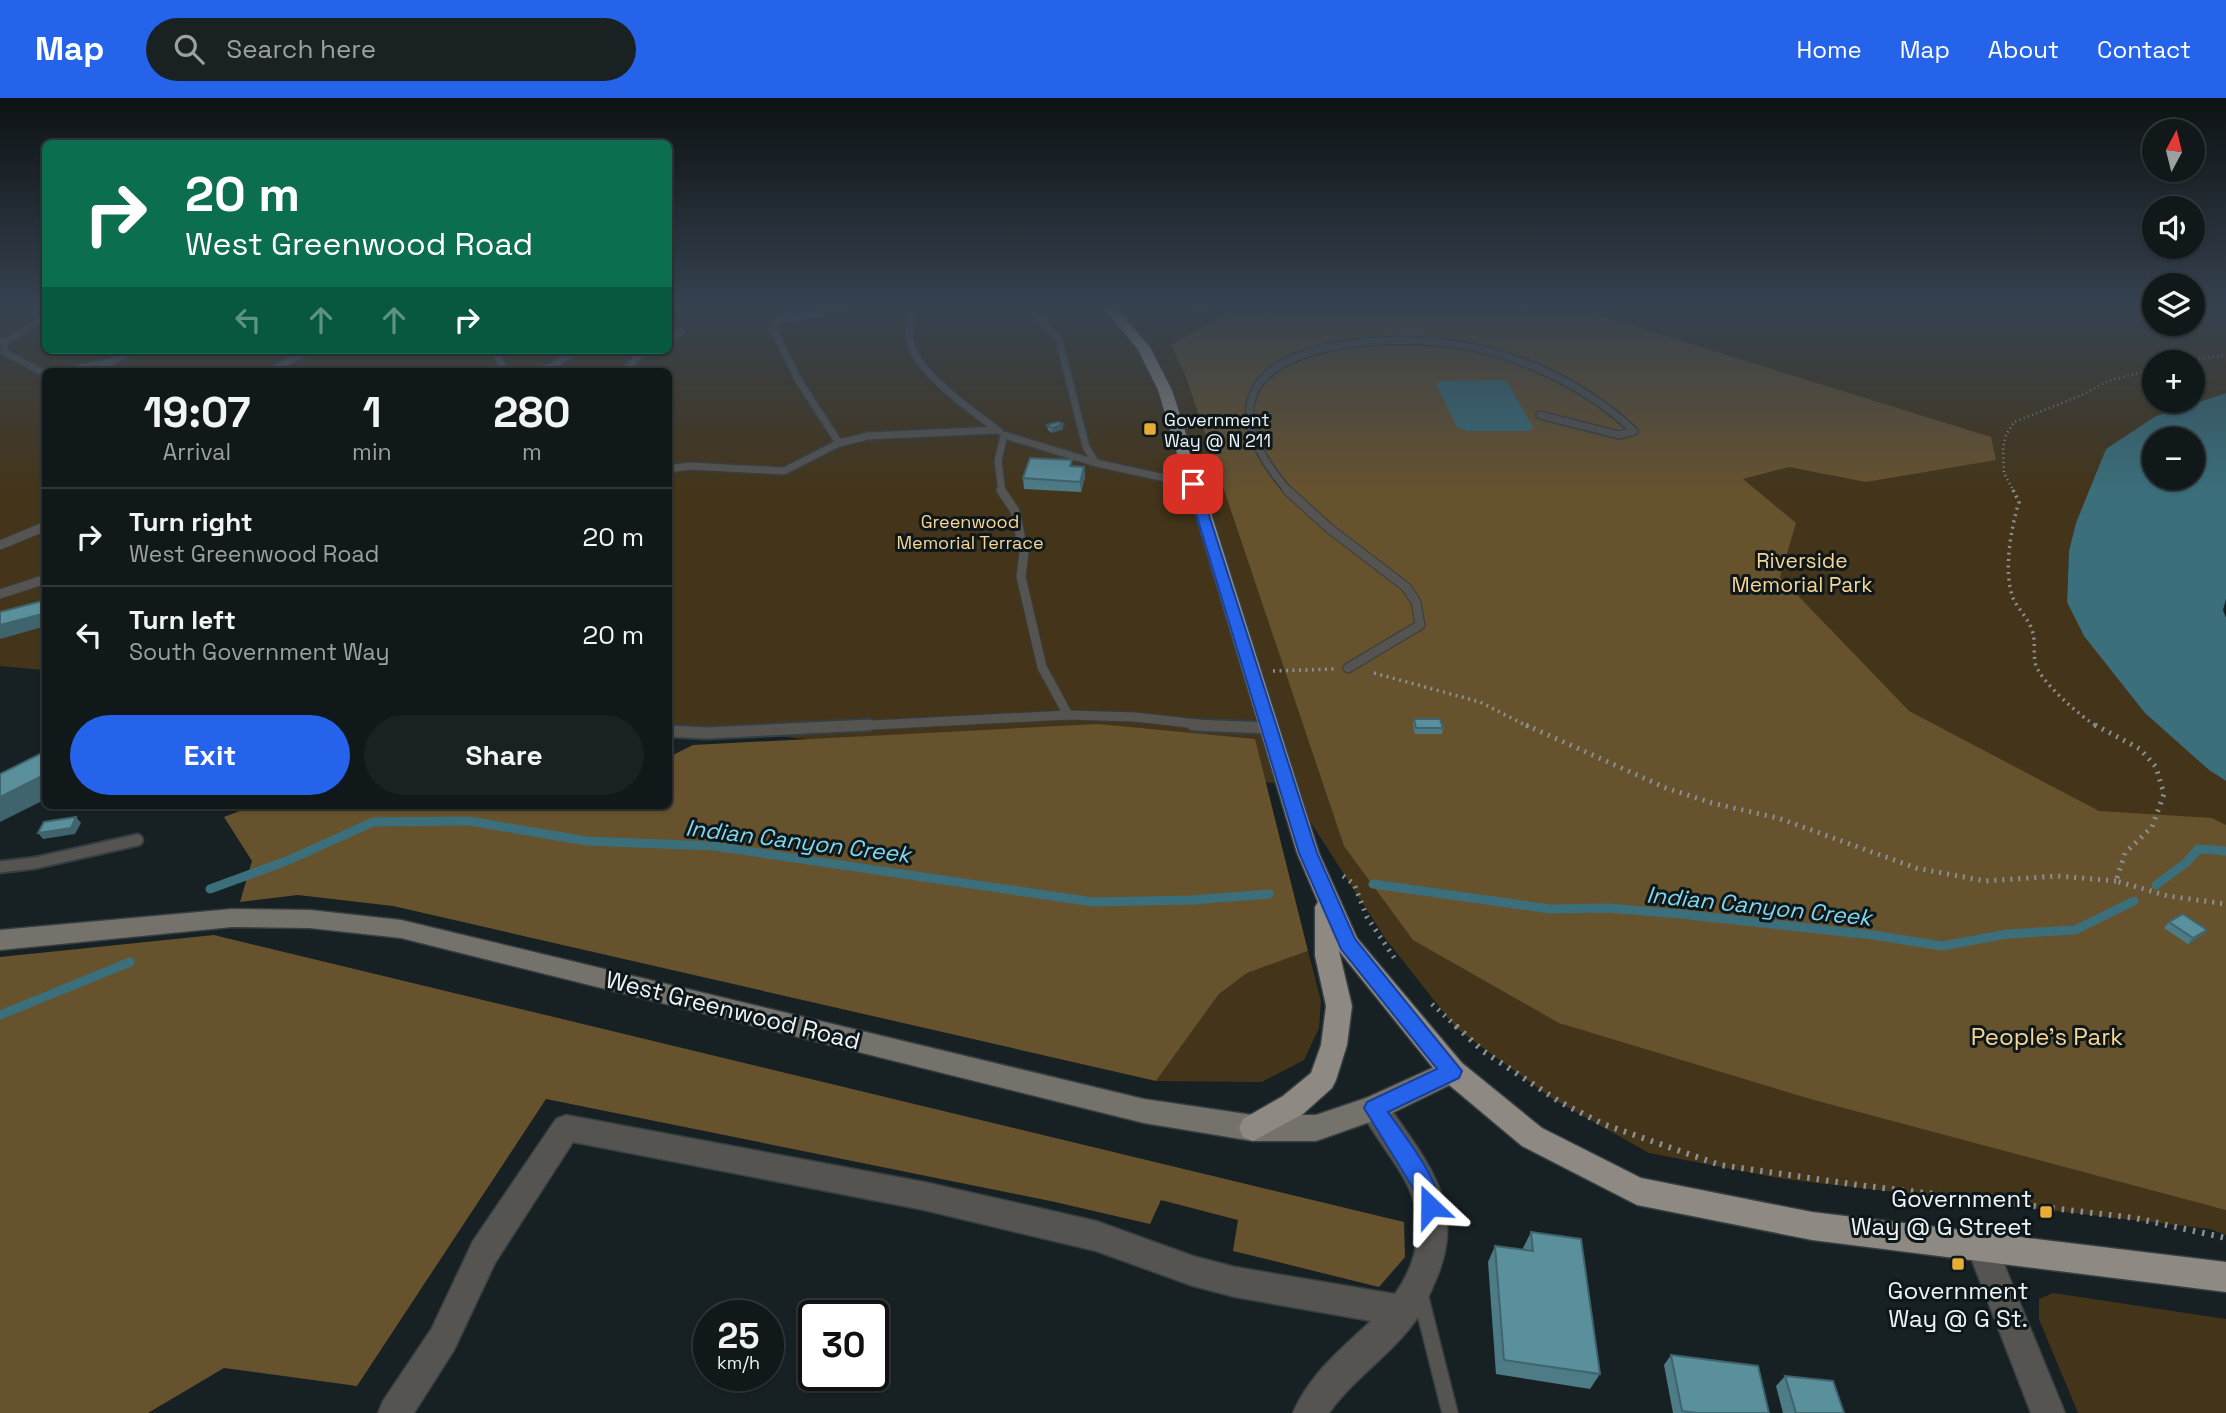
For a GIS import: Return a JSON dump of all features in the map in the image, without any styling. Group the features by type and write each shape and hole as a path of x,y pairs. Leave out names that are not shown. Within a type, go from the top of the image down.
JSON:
{"main road":[{"path":"1154,369 1165,390 1308,853 1327,898 1347,943 1452,1071 1532,1137 1637,1191 1812,1226 2226,1277"},
{"path":"1253,1128 1293,1105 1322,1080 1334,1045 1339,1006 1327,956 1327,898"}],"street":[{"name":"West Greenwood Road","path":"0,940 232,918 310,919 401,929 1144,1111 1253,1128 1316,1128 1374,1108 1452,1071"},
{"path":"1310,1413 1323,1390 1410,1298 1431,1260 1435,1224 1426,1189 1374,1108"},
{"path":"395,1413 443,1339 484,1252 566,1128 923,1196 1096,1236 1193,1271 1235,1282 1410,1298"},
{"path":"1981,1245 2048,1413"}],"lane":[{"path":"793,369 839,443"},
{"path":"929,369 948,389 1000,432"},
{"path":"1066,369 1086,447 1096,463"},
{"path":"1271,369 1251,389 1249,411 1255,442 1274,474 1294,498 1390,574 1416,600 1420,625 1348,668"},
{"path":"1535,369 1608,407 1634,431 1619,435 1540,415"},
{"path":"1000,432 998,461 1001,489 1015,511 1024,553 1021,578 1042,667 1068,715"},
{"path":"672,468 689,466 784,471 839,443 868,436 1000,432 1096,463 1193,484"},
{"path":"0,545 42,528"},
{"path":"0,594 42,580"},
{"path":"672,731 707,733 1068,715 1135,716 1201,726 1269,728"},
{"path":"0,867 35,863 137,840"},
{"path":"1410,1298 1450,1413"}],"path":[{"path":"2116,881 2125,853 2152,827 2164,794 2156,767 2140,749 2087,720 2052,687 2035,664 2036,641 2031,624 2014,601 2010,589 2010,532 2018,502 2004,473 2003,448 2006,435 2014,422 2082,395 2108,381 2142,372"},
{"path":"1251,671 1348,668 1404,679 1480,702 1544,734 1666,788 1712,803 1778,818 1916,868 1985,881 2058,876 2116,881 2168,896 2226,904"},
{"path":"1308,853 1354,884 1367,917 1402,969"},
{"path":"1423,994 1483,1051 1560,1102 1604,1124 1720,1165 1845,1184 2135,1218 2226,1238"}],"green space":[{"path":"0,369 42,369 42,670 0,666"},
{"path":"672,369 2142,369 2142,413 2165,413 2156,416 2149,427 2142,427 2142,438 2069,551 2067,601 2084,636 2209,770 2226,781 2226,1235 2210,1229 1784,1179 1649,1153 1553,1099 1456,1028 1385,938 1286,784 672,726"},
{"name":"People's Park","path":"1182,369 1773,369 1991,437 1996,460 1866,482 1789,467 1743,479 1796,523 1780,577 1909,711 2099,811 2212,818 2226,825 2226,1210 1814,1100 1559,1023 1413,940 1344,846"},
{"path":"2205,369 2226,369 2226,393 2205,400"},
{"path":"1098,724 1255,739 1308,951 1247,973 1219,994 1156,1081 393,906 298,895 240,902 252,861 224,817 245,809 672,809 672,756 693,745"},
{"path":"214,935 1404,1222 1405,1257 1379,1287 1233,1251 1238,1220 1161,1200 1150,1224 1055,1202 546,1099 357,1386 224,1368 148,1413 0,1413 0,957"},
{"path":"1308,951 1321,1001 1319,1028 1304,1060 1262,1082 1156,1081 1219,994 1247,973"},
{"path":"2053,1293 2226,1319 2226,1413 2078,1413 2039,1319 2039,1299"}],"water":[{"path":"1502,380 1508,383 1533,428 1529,431 1467,431 1457,427 1436,384 1441,381"},
{"path":"2226,393 2226,599 2223,610 2226,618 2226,781 2209,770 2145,713 2084,636 2067,602 2069,551 2076,523 2106,449 2156,416 2165,413 2205,413 2205,400"}],"building":[{"path":"1058,422 1063,424 1052,428 1047,425"},
{"path":"1030,458 1072,460 1070,466 1084,467 1080,482 1023,478"},
{"path":"42,601 42,614 0,625 0,612"},
{"path":"1414,719 1440,719 1443,728 1416,728"},
{"path":"42,753 42,776 0,797 0,774"},
{"path":"76,817 71,828 38,833 44,822"},
{"path":"2183,914 2207,930 2193,938 2169,922"},
{"path":"1531,1232 1581,1239 1600,1374 1504,1360 1495,1246 1533,1251"},
{"path":"1671,1355 1758,1366 1769,1413 1682,1411"},
{"path":"1785,1376 1833,1381 1844,1413 1796,1413"}],"waterway":[{"name":"Indian Canyon Creek","path":"210,889 289,860 373,822 469,821 586,841 713,846 1093,902 1191,900 1269,894"},
{"name":"Indian Canyon Creek","path":"2156,885 2187,862 2198,849 2226,851"},
{"name":"Indian Canyon Creek","path":"1373,884 1550,909 1607,908 1680,914 1873,935 1942,946 2007,934 2075,930 2134,901"},
{"name":"Indian Canyon Creek","path":"0,1015 130,962"}],"place":[{"name":"Government Way @ N 211","path":"1150,429"},
{"name":"Government Way @ G Street","path":"2046,1212"},
{"name":"Government Way @ G St.","path":"1958,1264"}],"route":[{"path":"1193,484 1308,853 1347,943 1452,1071 1374,1108 1426,1189 1430,1206"}],"park label":[{"name":"Greenwood Memorial Terrace","path":"970,531"},
{"name":"Riverside Memorial Park","path":"1802,572"}]}
